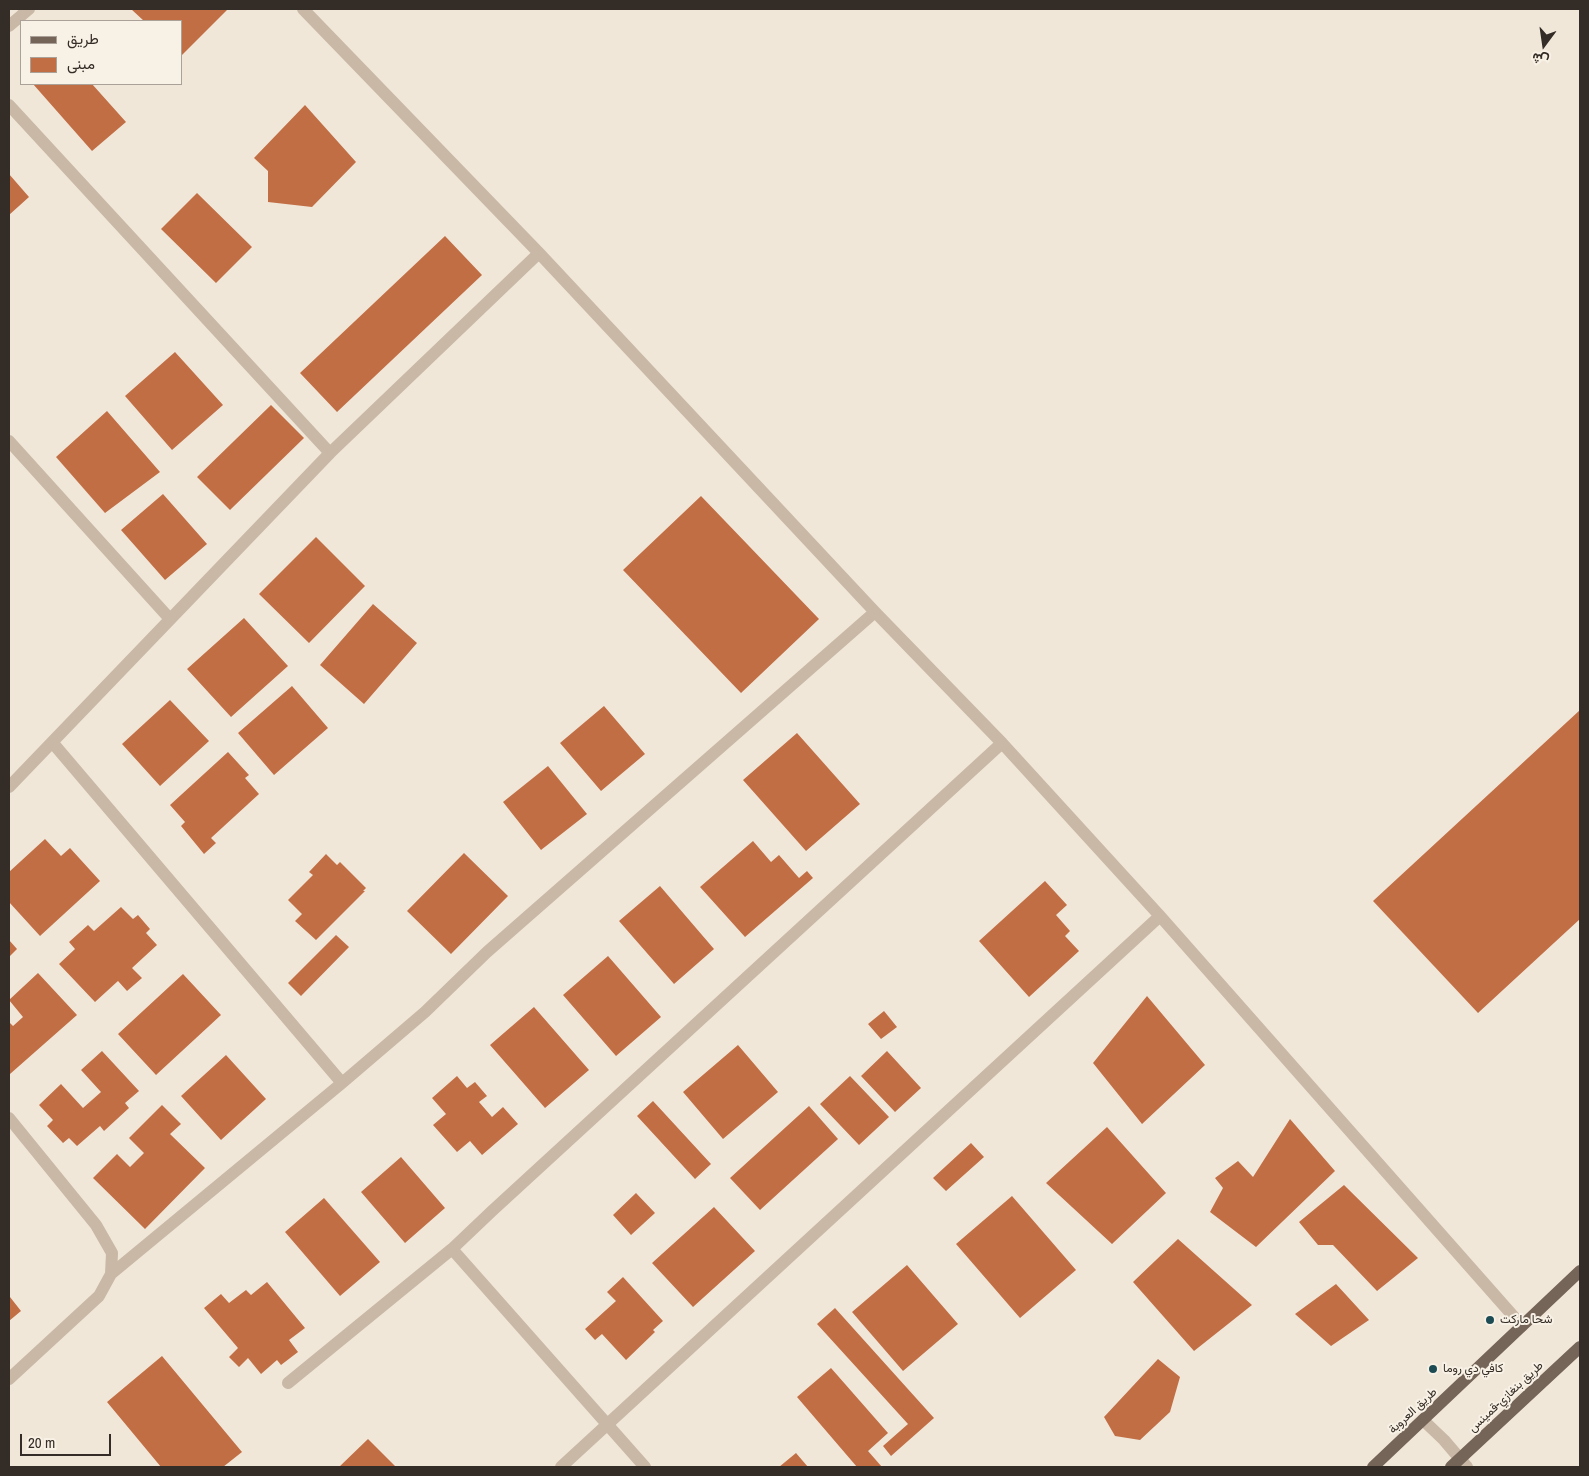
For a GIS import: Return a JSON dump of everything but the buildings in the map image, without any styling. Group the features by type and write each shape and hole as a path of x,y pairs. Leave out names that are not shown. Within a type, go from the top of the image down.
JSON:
{"main road":[{"name":"طريق العروبة","path":"1373,1467 1580,1271"},
{"name":"طريق بنغازي-قمينس","path":"1459,1465 1580,1347"}],"street":[{"path":"9,26 29,9"},
{"path":"303,9 539,253 875,612 1002,743 1160,916 1522,1326"},
{"path":"9,104 330,453"},
{"path":"9,787 330,453 539,253"},
{"path":"9,441 170,619"},
{"path":"9,1379 99,1296 112,1274 425,1012 487,952 875,612"},
{"path":"52,742 342,1083"},
{"path":"288,1382 452,1249 1002,743"},
{"path":"561,1467 1160,916"},
{"path":"9,1118 96,1225 112,1253 112,1274"},
{"path":"452,1249 645,1467"},
{"path":"1423,1420 1444,1440 1459,1465"}],"place":[{"name":"شحا ماركت","path":"1490,1320"},
{"name":"كافي دي روما","path":"1433,1369"}]}
